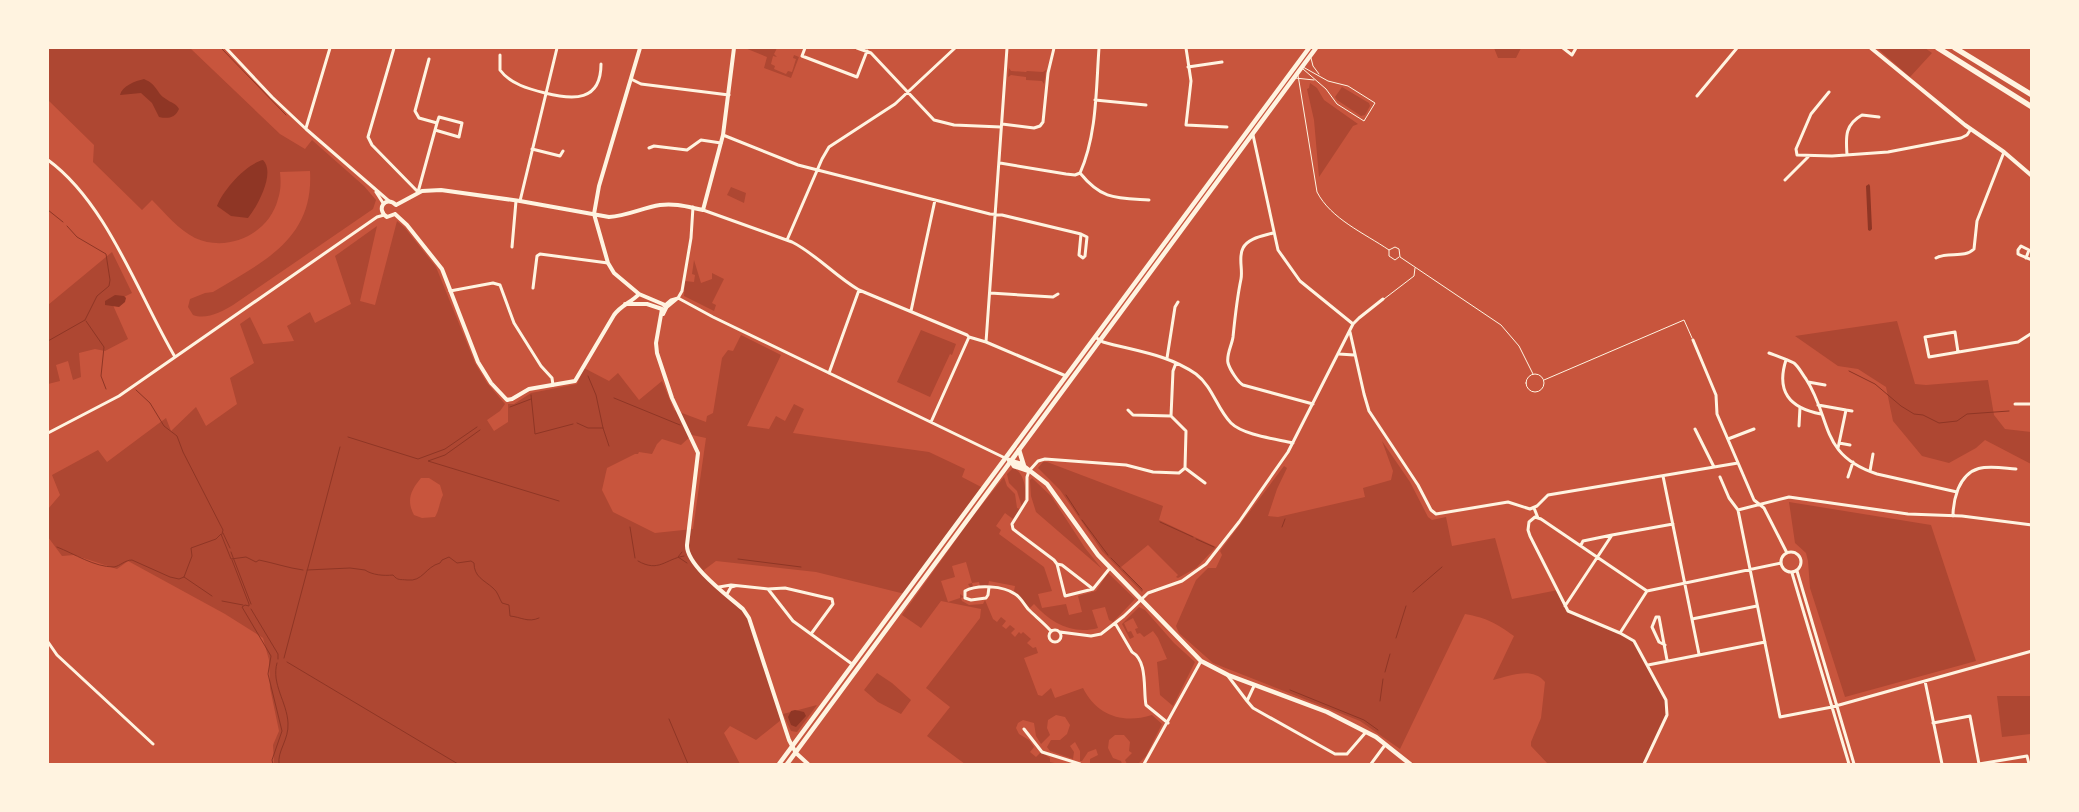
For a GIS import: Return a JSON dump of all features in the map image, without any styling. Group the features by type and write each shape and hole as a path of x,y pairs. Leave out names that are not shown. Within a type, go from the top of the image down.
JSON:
{"highway":[{"path":"1938,48 2032,107"},
{"path":"1955,48 2032,95"}],"main road":[{"path":"787,764 1011,461 1097,339 1309,48"},
{"path":"779,764 1066,376 1097,339 1253,135 1316,48"},
{"path":"1019,450 1022,461 1028,470"},
{"path":"1005,458 1018,463 1053,491 1083,536 1110,568 1201,661 1254,686 1327,712 1366,732 1410,764"}],"street":[{"path":"226,48 272,97 375,189 396,205"},
{"path":"306,128 330,48"},
{"path":"394,48 368,136 372,145 418,192"},
{"path":"512,247 518,201 556,48"},
{"path":"640,48 597,193 594,214 608,263 614,273 637,293 664,308"},
{"path":"703,210 723,135 734,48"},
{"path":"805,48 802,56 857,77 867,51"},
{"path":"857,48 871,52 934,120 954,125 1034,128 1040,126 1043,122 1048,73 1054,48"},
{"path":"788,240 817,170 829,147 895,104 955,48"},
{"path":"986,342 1007,48"},
{"path":"1080,173 1089,144 1099,48"},
{"path":"1186,48 1191,81 1186,125 1227,127"},
{"path":"1563,48 1572,55 1576,48"},
{"path":"1697,96 1737,48"},
{"path":"1871,48 2032,176"},
{"path":"500,55 499,66 508,78 526,88 568,98 586,95 598,84 601,64"},
{"path":"430,59 415,111 419,118 437,123"},
{"path":"1188,67 1222,62"},
{"path":"631,79 641,84 729,95"},
{"path":"1829,92 1811,114 1796,149 1797,155 1847,155 1912,148 1965,137 1971,129"},
{"path":"1095,100 1146,105"},
{"path":"1847,155 1846,135 1854,121 1864,114 1878,117"},
{"path":"418,192 435,130 439,117 462,124 459,137 435,130"},
{"path":"723,135 798,165 935,200 1082,234 1087,236 1085,256 1083,258 1079,255 1082,234"},
{"path":"1253,135 1278,250 1300,281 1353,324"},
{"path":"649,148 654,146 687,150 701,140 721,143"},
{"path":"532,149 560,156 563,151"},
{"path":"1936,258 1967,254 1974,249 1977,221 2004,152"},
{"path":"1785,180 1808,156"},
{"path":"48,160 73,182 107,230 175,357"},
{"path":"1000,163 1066,174 1080,173"},
{"path":"1080,173 1091,187 1104,195 1149,200"},
{"path":"375,189 383,203 377,217"},
{"path":"396,205 418,192 442,190 617,217 660,205 682,204 788,240 805,249 859,290 1066,376"},
{"path":"911,311 935,200"},
{"path":"383,203 389,201"},
{"path":"395,214 396,205"},
{"path":"693,208 682,291 678,298 664,308 656,343 657,353 672,398 698,454 687,548 694,563 743,610 751,622 781,720 792,747 808,764"},
{"path":"381,209 384,215"},
{"path":"48,433 108,402 377,217 384,215 390,217 395,214"},
{"path":"395,214 442,269 478,362 507,400 512,400 529,389 575,381 614,315 624,304 634,299 637,293"},
{"path":"1273,233 1253,239 1242,250 1241,278 1228,364 1240,383 1244,385 1313,404"},
{"path":"533,288 537,256 540,254 608,263"},
{"path":"2026,258 2032,260"},
{"path":"450,291 493,283 498,284 514,323 541,366 552,378 553,385"},
{"path":"829,373 859,290"},
{"path":"990,293 1054,297 1058,294"},
{"path":"678,298 684,303 1005,458"},
{"path":"1050,631 1055,629 1060,632 1091,636 1101,634 1116,623 1148,593 1190,577 1206,564 1276,470 1293,443 1353,324 1383,300"},
{"path":"1167,358 1175,307 1178,302"},
{"path":"624,304 646,304 664,308"},
{"path":"1350,332 1354,355 1370,411 1418,485 1430,510 1436,514 1508,502 1514,502 1526,508 1534,508 1548,495 1738,463"},
{"path":"1958,352 1955,332 1925,336 1928,356 1958,352 2018,342 2032,334"},
{"path":"931,422 969,337"},
{"path":"1097,339 1167,358 1195,374 1205,383 1235,427 1293,443"},
{"path":"1693,340 1716,395 1718,414 1754,500 1764,508 1787,553"},
{"path":"1769,353 1796,364 1808,382 1830,436 1838,448 1853,462 1870,471 1957,492"},
{"path":"1339,354 1354,355"},
{"path":"1786,360 1782,372 1782,382 1788,396 1800,408 1821,414"},
{"path":"1171,416 1173,371 1176,363"},
{"path":"1808,382 1825,384"},
{"path":"2015,404 2032,404"},
{"path":"1818,405 1852,411"},
{"path":"1799,426 1800,408"},
{"path":"1110,568 1093,589 1065,596 1057,564 1054,560 1012,527 1027,500 1026,477 1028,470 1038,461 1045,459 1126,465 1153,472 1178,473 1183,471 1185,468 1186,431 1171,416 1133,414 1128,410"},
{"path":"1838,448 1846,410"},
{"path":"1695,429 1714,467"},
{"path":"1728,439 1754,429"},
{"path":"1839,443 1850,446"},
{"path":"1870,471 1873,454"},
{"path":"1848,477 1853,462"},
{"path":"1953,516 1957,492 1963,478 1974,470 1994,467 2016,469"},
{"path":"1185,468 1205,483"},
{"path":"1664,476 1699,654"},
{"path":"1720,478 1738,510 1780,718 1837,706 2032,651"},
{"path":"1738,510 1759,503 1789,497 1908,514 1953,516 2032,525"},
{"path":"1534,508 1538,518"},
{"path":"1644,764 1667,715 1666,700 1634,641 1620,633 1570,613 1564,606 1529,533 1528,524 1532,518 1538,518 1647,591"},
{"path":"1581,545 1583,541 1673,524"},
{"path":"1564,606 1612,535"},
{"path":"1792,552 1800,556 1802,564 1797,571 1784,570 1781,564 1782,558 1787,553 1792,552"},
{"path":"1057,564 1062,565 1093,589"},
{"path":"1620,633 1647,591 1781,564"},
{"path":"1797,571 1854,764"},
{"path":"1792,572 1849,764"},
{"path":"719,587 738,585 768,589 785,588 832,599 833,604 811,634"},
{"path":"727,594 731,588 738,585"},
{"path":"988,587 986,598 971,600 965,598 966,591 968,590 988,587 1014,592 1050,631"},
{"path":"768,589 790,618 853,665"},
{"path":"1692,619 1758,606"},
{"path":"1665,645 1659,642 1652,627 1656,617 1659,617 1665,645 1667,660"},
{"path":"1116,623 1132,652 1137,654 1141,664 1144,675 1146,705 1168,723"},
{"path":"1050,631 1049,638 1054,642 1060,638 1060,632"},
{"path":"48,642 57,655 153,744"},
{"path":"1648,665 1765,642"},
{"path":"1144,764 1201,661"},
{"path":"1228,675 1253,708 1335,754 1347,754 1366,732"},
{"path":"1924,681 1942,764"},
{"path":"1247,701 1254,686"},
{"path":"1934,723 1970,716 1979,764 2027,756 2029,764"},
{"path":"1024,729 1042,752 1080,764"},
{"path":"1371,764 1385,745"}],"lane":[{"path":"1305,52 1298,73 1316,184 1320,197 1329,209 1338,216 1389,250 1397,248 1400,257 1496,321 1519,346 1533,374"},
{"path":"1293,69 1314,80 1326,89 1336,104 1364,121 1375,103 1348,86 1328,81 1319,75 1313,66 1310,56"},
{"path":"1298,73 1319,75"},
{"path":"1298,73 1314,80"},
{"path":"1389,250 1388,254 1391,259 1395,260 1400,257"},
{"path":"1383,300 1414,276 1415,267"},
{"path":"1544,380 1684,320 1693,340"},
{"path":"1533,374 1540,375 1544,380 1542,390 1532,392 1527,387 1527,379 1533,374"}],"shaded area":[{"path":"48,48 190,48 280,134 305,149 312,140 364,186 376,200 373,209 229,308 203,317 193,315 188,307 190,299 213,292 250,270 282,246 304,214 309,194 310,171 280,172 281,183 278,199 266,222 256,231 245,237 221,243 195,238 178,226 152,200 142,210 93,162 94,145 48,100"},
{"path":"745,48 777,48 774,54 777,57 773,56 771,64 775,66 774,69 786,74 788,71 792,72 796,59 793,58 794,55 799,57 791,78 764,68 767,57"},
{"path":"1494,48 1521,48 1516,58 1498,58"},
{"path":"1877,48 1925,48 1932,53 1910,77"},
{"path":"1009,68 1011,71 1026,72 1043,72 1046,70 1044,84 1042,81 1026,80 1026,77 1011,75 1008,77"},
{"path":"144,79 152,84 163,97 178,107 179,109 173,116 168,118 159,117 152,103 141,93 120,95 126,87"},
{"path":"1310,83 1317,88 1324,100 1358,124 1353,126 1319,177 1314,120 1307,89"},
{"path":"1342,87 1369,103 1370,106 1365,115 1361,116 1337,100 1335,97"},
{"path":"263,160 267,173 264,190 248,218 231,216 217,206 224,193 236,178 256,162"},
{"path":"1869,184 1872,229 1870,231 1868,230 1866,186"},
{"path":"731,187 746,193 744,203 727,195"},
{"path":"397,221 405,228 436,267 475,363 487,383 505,404 500,411 487,420 494,431 508,422 508,404 514,404 531,393 577,384 584,368 609,381 618,373 639,400 662,381 674,410 706,422 707,416 713,413 722,358 728,350 733,351 741,335 781,355 747,426 769,429 776,416 785,421 794,404 804,409 793,433 929,452 965,469 962,477 983,488 905,594 816,572 716,561 704,570 705,574 746,613 781,720 756,740 730,726 724,733 740,764 274,764 273,745 279,731 270,688 269,660 263,638 225,614 128,561 117,569 74,555 62,556 48,537 48,509 60,495 52,475 98,450 107,462 166,418 171,431 196,407 206,426 237,404 230,378 254,363 240,324 250,317 263,344 294,341 287,326 310,312 315,323 351,304 335,256 377,226 360,301 375,305","holes":["692,435 706,438 693,529 655,533 613,512 602,490 607,468 639,452 652,454 662,439 681,445","421,478 429,478 440,485 443,495 435,517 422,518 414,515 410,505 411,495"]},
{"path":"112,252 132,293 112,303 128,339 105,351 95,349 79,353 81,377 73,380 68,361 56,365 60,381 48,384 48,305"},
{"path":"694,260 701,283 712,279 712,273 724,279 712,303 716,305 714,311 684,296 685,281 694,282 695,275 692,274"},
{"path":"115,295 124,296 126,298 125,302 119,307 105,305 105,301"},
{"path":"1897,321 1915,384 1926,385 1988,380 1994,415 2005,429 2031,432 2031,464 1985,440 1976,448 1949,463 1922,456 1893,421 1886,387 1858,369 1838,366 1795,336"},
{"path":"921,330 956,344 930,397 897,382"},
{"path":"1382,441 1410,482 1428,517 1432,520 1446,517 1452,546 1495,538 1512,599 1558,590 1568,611 1634,641 1666,700 1668,710 1644,764 1548,764 1531,746 1541,718 1545,682 1534,674 1527,673 1493,680 1514,636 1496,624 1479,617 1465,614 1400,749 1360,721 1213,663 1179,633 1176,626 1196,580 1208,568 1216,568 1222,555 1220,551 1284,466 1287,468 1277,489 1268,516 1278,517 1365,497 1363,488 1391,480 1393,471"},
{"path":"1043,462 1163,506 1159,520 1216,547 1196,568 1178,578 1176,577 1178,575 1148,545 1121,567 1143,590 1142,592 1102,551 1060,490 1038,468"},
{"path":"1013,468 1021,475 1025,485 1025,497 1022,507 1017,491 1009,483 1007,474"},
{"path":"1004,477 1007,486 1015,494 1017,508 1020,509 1013,519 1005,513 996,526 1001,530 999,534 1044,567 1052,591 1038,594 1042,608 1066,604 1069,615 1082,612 1078,596 1096,591 1108,573 1135,599 1113,622 1109,620 1105,607 1092,610 1098,628 1079,630 1055,622 1034,604 1030,608 1014,591 1015,586 989,581 988,586 980,586 979,582 972,583 966,562 952,566 955,577 941,581 948,602 960,598 960,594 964,597 961,598 962,601 969,605 983,604 985,600 993,619 997,622 1001,617 1006,621 1002,626 1006,629 1010,625 1015,629 1011,633 1015,637 1019,632 1021,634 1023,632 1031,639 1027,643 1033,648 1036,647 1038,653 1024,658 1038,695 1042,696 1051,688 1055,698 1083,688 1089,698 1103,711 1121,718 1131,719 1152,715 1162,724 1146,756 1138,764 1127,764 1125,760 1132,753 1129,751 1130,742 1124,735 1115,735 1109,740 1108,748 1113,758 1121,761 1122,764 1090,764 1090,759 1098,755 1096,749 1088,752 1080,761 1080,751 1075,742 1070,746 1074,752 1073,759 1050,751 1047,747 1051,740 1060,740 1067,734 1070,725 1065,717 1056,715 1048,720 1047,728 1050,735 1041,744 1036,736 1034,723 1023,720 1018,723 1016,728 1019,734 1029,740 1034,747 1030,752 1036,757 1041,752 1050,758 1050,762 1059,764 965,764 927,736 950,707 926,688 980,618 981,609 941,601 921,628 902,615 973,516"},
{"path":"1032,478 1051,496 1085,548 1102,569 1036,512 1031,496 1030,480"},
{"path":"1789,502 1931,525 1976,661 1845,697 1810,588 1806,553 1795,543"},
{"path":"1139,607 1145,610 1174,643 1195,662 1173,706 1160,695 1157,662 1167,659 1158,638 1153,631 1144,637 1140,633 1137,634 1135,629 1138,628 1133,618 1124,623 1128,632 1131,631 1134,637 1130,639 1122,624"},
{"path":"877,673 911,700 901,714 878,702 864,690"},
{"path":"1997,696 2031,696 2031,734 2002,737"},
{"path":"817,705 797,732 791,731 783,714"},
{"path":"791,711 804,712 806,716 796,727 791,725 788,717"}],"waterway":[{"path":"221,48 286,115"},
{"path":"48,210 63,222"},
{"path":"48,341 85,320 97,296 109,286 110,280 106,254 77,237 67,226"},
{"path":"86,321 104,347 101,376 106,389"},
{"path":"1849,371 1875,384 1901,406 1914,414 1923,415 1939,423 1957,421 1967,414 2009,411"},
{"path":"588,376 596,395 609,446"},
{"path":"136,390 150,403 164,426 177,436 183,452 223,530 222,534"},
{"path":"531,395 535,434 573,424"},
{"path":"614,398 680,425"},
{"path":"510,407 531,399"},
{"path":"577,423 588,428 603,428"},
{"path":"348,437 418,459 445,449 477,427"},
{"path":"480,430 445,455 428,461 559,501"},
{"path":"284,658 340,447"},
{"path":"1066,495 1079,515"},
{"path":"1282,527 1285,519"},
{"path":"1082,520 1108,555"},
{"path":"1160,522 1193,537"},
{"path":"630,527 635,558"},
{"path":"223,533 230,548"},
{"path":"57,547 99,565 114,567 132,560 170,577 179,579 184,577 192,556 191,548 216,539 221,534 231,559 246,557 256,562 259,560 303,570"},
{"path":"1196,539 1214,547"},
{"path":"231,552 251,604"},
{"path":"682,552 678,557 687,563"},
{"path":"638,561 651,566 684,556"},
{"path":"307,570 350,568 365,570 378,575 393,575 399,579 412,580 421,577 435,565 449,557 457,563 471,561 474,563 474,568 478,575 495,590 502,603 509,605 510,616 528,620 539,618"},
{"path":"1111,558 1120,567"},
{"path":"738,559 801,567"},
{"path":"232,560 249,604 249,606 245,605 242,607 271,656 268,674 282,731 272,760 273,764"},
{"path":"1413,592 1442,567"},
{"path":"1123,570 1142,589"},
{"path":"184,577 212,596"},
{"path":"222,601 243,605"},
{"path":"1396,638 1406,606"},
{"path":"251,609 278,654 278,659"},
{"path":"1385,672 1390,654"},
{"path":"287,662 458,764"},
{"path":"277,663 276,678 288,723 287,735 280,754 279,764"},
{"path":"1380,701 1383,679"},
{"path":"1290,690 1364,720 1378,730"},
{"path":"669,719 688,764"}]}
